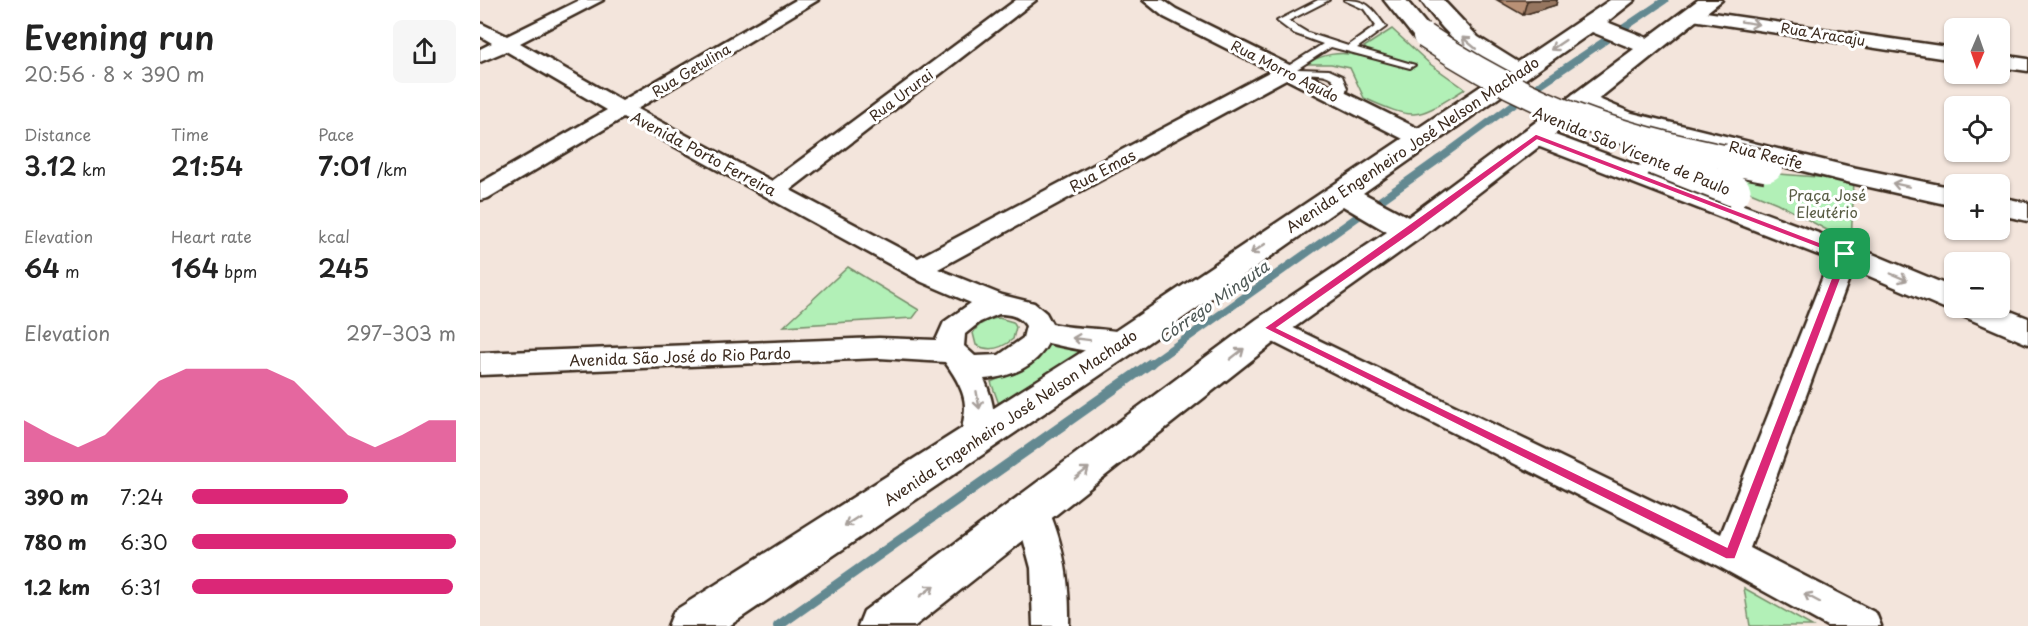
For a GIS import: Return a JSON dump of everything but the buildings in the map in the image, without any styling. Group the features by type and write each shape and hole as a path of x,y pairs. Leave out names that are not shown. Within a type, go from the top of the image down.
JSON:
{"main road":[{"name":"Avenida São Vicente de Paulo","path":"1395,0 1425,36 1465,75 1488,89 1552,120 1735,191 1795,219 1845,254"},
{"path":"1432,0 1454,29 1471,45 1518,71"},
{"name":"Avenida Engenheiro José Nelson Machado","path":"691,626 1348,197 1421,140 1518,71 1597,26 1624,0"},
{"path":"880,626 1033,512 1269,328 1396,224 1536,136 1582,99 1638,43 1701,7"},
{"path":"1597,26 1638,43"},
{"name":"Avenida São Vicente de Paulo","path":"1425,36 1476,70 1570,116 1652,142 1767,166 1847,174"},
{"name":"Rua Recife","path":"1582,99 1623,119 1847,174 1944,195"},
{"path":"1536,136 1845,254 1944,297"},
{"path":"1348,197 1396,224"},
{"path":"2010,208 2028,212"},
{"path":"1994,318 2028,332"}],"street":[{"path":"480,56 594,0"},
{"name":"Rua Getulina","path":"480,193 809,0"},
{"name":"Rua Ururai","path":"775,190 1027,0"},
{"name":"Rua Morro Agudo","path":"1152,0 1170,13 1421,140"},
{"name":"Rua Aracaju","path":"1701,7 1944,52"},
{"name":"Avenida Porto Ferreira","path":"480,28 505,45 622,110 925,272 999,304"},
{"path":"2010,62 2028,65"},
{"name":"Rua Emas","path":"925,272 1285,72"},
{"path":"1730,555 1845,254"},
{"name":"Avenida Porto Ferreira","path":"925,272 958,341 980,404 976,440"},
{"path":"999,304 1012,304 1033,313 1040,330 1035,342 1025,354 1011,362 994,367 977,367 958,341 980,308 999,304"},
{"path":"1269,328 1730,555 1863,626"},
{"path":"1040,330 1074,339 1124,342"},
{"name":"Avenida São José do Rio Pardo","path":"480,364 879,348 958,341"},
{"path":"1033,512 1050,565 1053,595 1051,626"},
{"path":"686,626 691,626"}],"lane":[{"path":"1297,13 1299,0"},
{"path":"1325,0 1282,21 1328,45 1410,65"},
{"path":"1348,0 1367,7 1380,27 1349,49"},
{"path":"1285,72 1328,45"}],"green space":[{"path":"1392,29 1430,64 1465,89 1426,111 1407,114 1364,98 1350,68 1331,64 1304,64 1331,54 1345,53 1360,56 1368,51 1364,47"},
{"name":"Praça José Eleutério","path":"1707,164 1779,174 1854,180 1851,243 1777,203 1704,173"},
{"path":"848,267 919,310 913,318 784,326"},
{"path":"999,318 1013,322 1016,327 1013,339 995,348 976,345 973,333 975,330 984,322"},
{"path":"1043,342 1083,350 1000,407 991,382 1018,370"},
{"path":"1744,588 1812,626 1750,626"}],"waterway":[{"name":"Córrego Minguta","path":"1437,160 1541,84 1665,0"},
{"name":"Córrego Minguta","path":"1149,365 1439,159"},
{"name":"Córrego Minguta","path":"778,626 1151,363"}],"route":[{"path":"1536,136 1845,254 1730,555 1269,328 1409,231 1536,136"}]}
